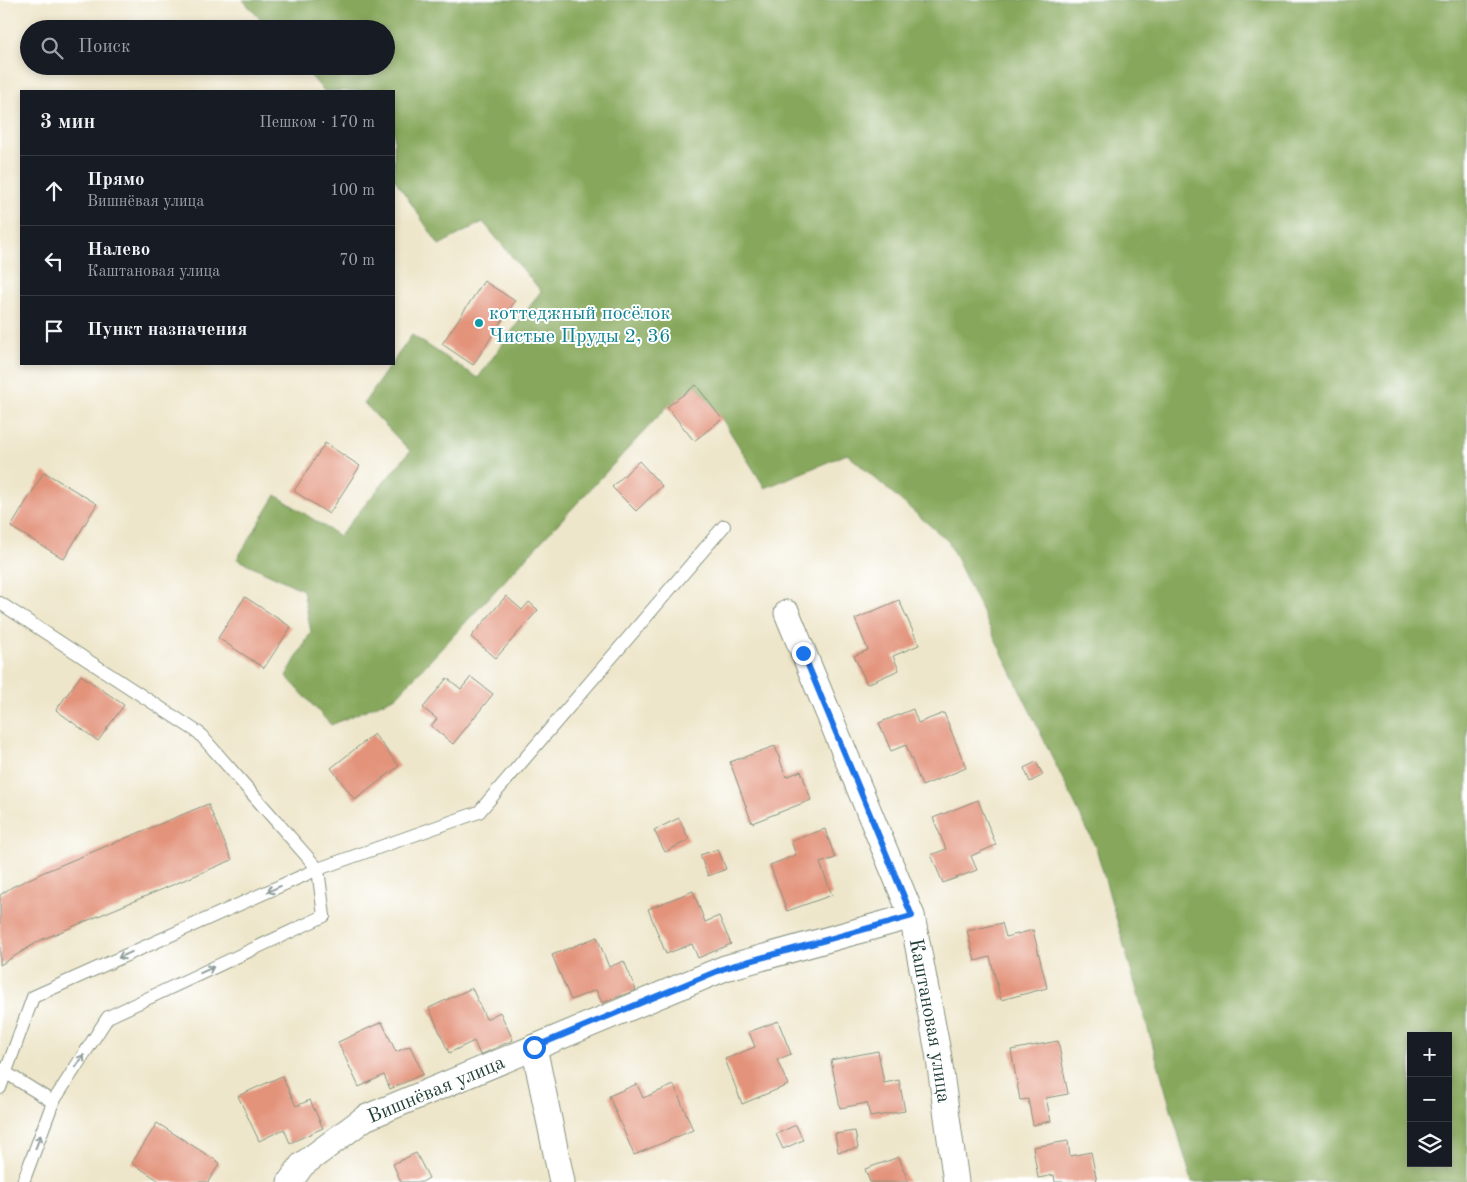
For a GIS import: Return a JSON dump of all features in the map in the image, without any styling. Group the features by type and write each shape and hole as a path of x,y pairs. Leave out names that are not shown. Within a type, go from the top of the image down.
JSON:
{"street":[{"name":"Каштановая улица","path":"787,614 912,916 938,1052 956,1182"},
{"name":"Вишнёвая улица","path":"290,1182 302,1166 365,1118 725,968 912,916"},
{"path":"534,1047 562,1182"}],"lane":[{"path":"0,1088 3,1071 33,997 318,869 479,812 724,526"},
{"path":"0,602 199,733 318,869 324,916 108,1017 53,1102 23,1182"},
{"path":"3,1071 53,1102"}],"green space":[{"path":"243,0 1467,0 1467,1182 1192,1182 1096,848 948,541 847,454 765,488 722,419 696,385 667,407 396,697 331,725 286,676 311,632 303,590 237,559 276,495 339,536 410,451 364,403 390,365 395,365 395,359 412,335 478,378 541,291 483,222 439,245 395,179 395,90 323,90 310,75 395,75 395,20 261,20"}],"building":[{"name":"коттеджный посёлок Чистые Пруды 2, 36","path":"484,281 515,301 473,365 442,344"},
{"path":"696,385 722,419 694,441 667,407"},
{"path":"325,443 360,466 329,514 294,491"},
{"path":"639,461 662,486 636,511 612,487"},
{"path":"44,472 97,504 64,559 11,527"},
{"path":"506,596 522,610 529,602 538,610 496,658 471,637"},
{"path":"245,597 291,627 264,668 218,638"},
{"path":"899,600 919,645 893,656 899,670 867,684 854,656 868,650 855,619"},
{"path":"81,675 124,705 98,741 56,710"},
{"path":"471,677 493,694 453,744 431,726 437,719 423,708 447,678 461,689"},
{"path":"913,709 918,723 944,713 966,768 922,786 906,745 891,751 879,723"},
{"path":"374,734 399,766 355,800 331,768"},
{"path":"775,746 786,777 801,771 811,800 752,823 730,762"},
{"path":"1036,762 1043,775 1030,782 1024,768"},
{"path":"978,800 996,845 971,856 977,870 943,883 931,855 946,849 933,818"},
{"path":"208,804 232,860 41,940 0,965 0,895 12,887 44,872"},
{"path":"679,818 689,840 665,852 654,830"},
{"path":"825,829 835,858 820,863 832,895 787,911 770,865 796,855 791,841"},
{"path":"718,849 726,869 708,876 700,855"},
{"path":"693,891 705,922 719,916 731,944 698,958 692,944 666,954 648,909"},
{"path":"1002,923 1006,937 1033,930 1047,988 1001,1000 990,957 975,961 967,931"},
{"path":"597,937 609,967 624,961 636,990 602,1003 596,990 571,1000 552,955"},
{"path":"472,988 486,1019 500,1012 513,1040 480,1055 474,1041 449,1053 429,1008"},
{"path":"778,1021 791,1054 777,1060 788,1085 742,1104 725,1059 755,1047 749,1032"},
{"path":"382,1022 396,1052 410,1046 423,1074 390,1089 384,1075 359,1087 338,1042"},
{"path":"1058,1041 1068,1094 1046,1098 1051,1121 1033,1125 1028,1099 1020,1100 1011,1050"},
{"path":"878,1051 884,1083 899,1080 905,1111 870,1117 867,1103 840,1108 831,1060"},
{"path":"282,1076 296,1106 310,1100 323,1128 290,1143 284,1129 259,1141 238,1096"},
{"path":"637,1084 643,1098 674,1085 693,1130 634,1155 609,1096"},
{"path":"157,1123 220,1163 208,1182 161,1182 132,1163"},
{"path":"796,1125 803,1140 783,1149 776,1134"},
{"path":"855,1131 858,1148 838,1152 835,1134"},
{"path":"1068,1141 1070,1156 1091,1152 1097,1182 1055,1182 1054,1175 1038,1178 1033,1147"},
{"path":"416,1153 429,1178 422,1182 401,1182 393,1164"},
{"path":"899,1157 908,1182 870,1182 865,1169"}],"place":[{"name":"коттеджный посёлок Чистые Пруды 2, 36","path":"479,323"}],"route":[{"path":"534,1047 725,968 912,916 803,653"}]}
